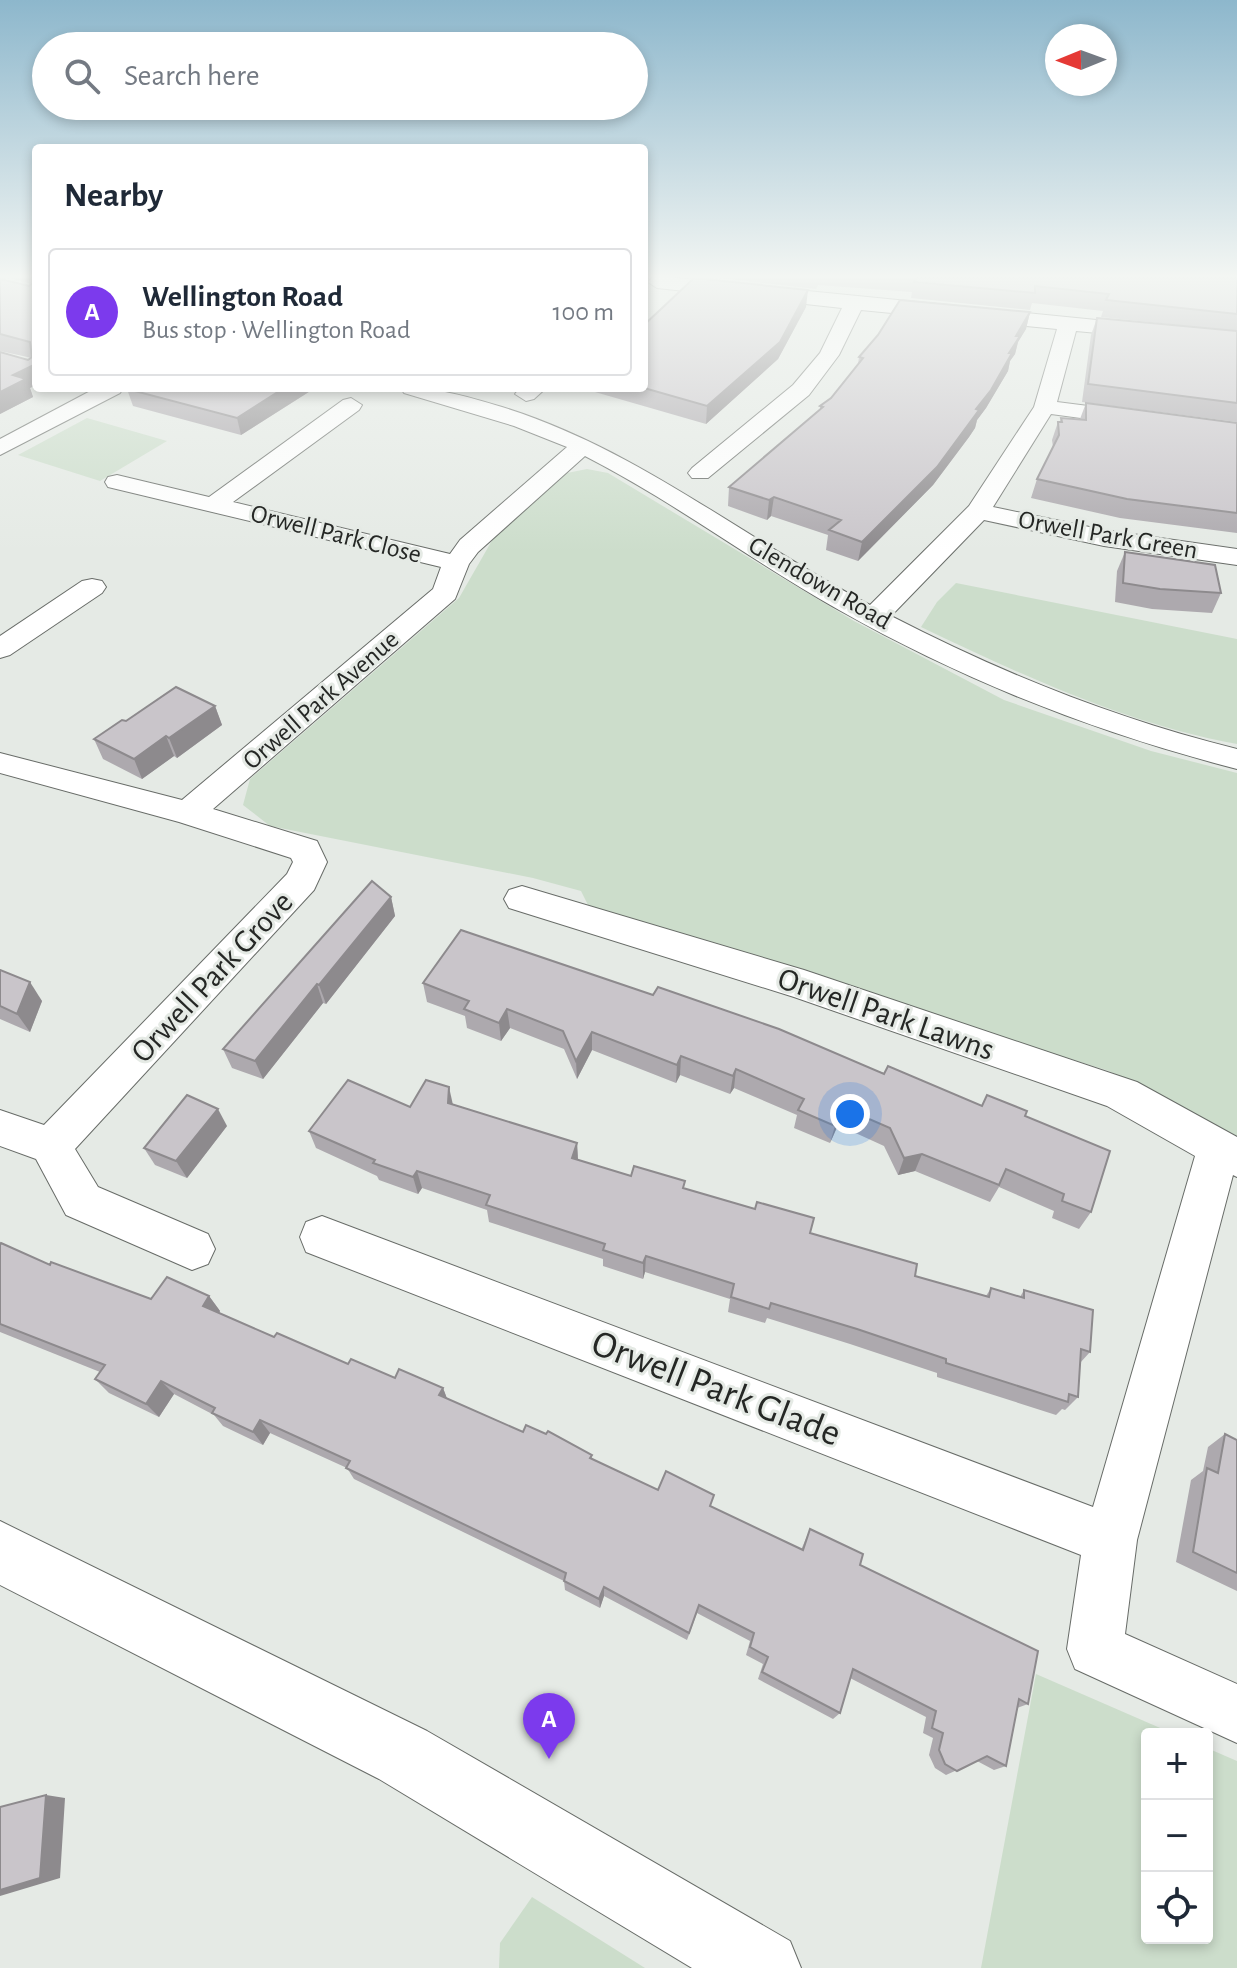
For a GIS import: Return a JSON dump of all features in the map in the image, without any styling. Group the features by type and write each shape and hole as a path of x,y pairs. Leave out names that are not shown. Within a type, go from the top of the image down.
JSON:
{"street":[{"path":"700,473 801,390 818,369"},
{"name":"Orwell Park Green","path":"874,617 978,511 1045,407 1056,369"},
{"path":"0,448 103,392"},
{"name":"Glendown Road","path":"426,392 582,446 693,507 874,617 1012,685 1178,745 1237,759"},
{"name":"Orwell Park Close","path":"215,504 351,405"},
{"path":"1045,407 1237,432"},
{"name":"Orwell Park Avenue","path":"188,813 445,593 456,563 469,546 582,446"},
{"name":"Orwell Park Close","path":"117,482 456,563"},
{"name":"Orwell Park Green","path":"978,511 1104,538 1237,557"},
{"path":"0,649 92,587"},
{"path":"0,763 188,813"},
{"name":"Orwell Park Grove","path":"51,1146 302,881 310,862 305,850 188,813"},
{"name":"Orwell Park Lawns","path":"522,899 804,985 1122,1094 1227,1154"},
{"path":"0,1128 51,1146 82,1201 192,1249"},
{"path":"1227,1154 1110,1540 1095,1649 1237,1714"},
{"name":"Orwell Park Glade","path":"322,1237 1110,1540"},
{"path":"0,1552 403,1755 763,1968"}],"green space":[{"path":"87,418 167,441 100,481 18,455"},
{"path":"587,469 608,473 854,621 1004,700 1151,751 1237,773 1237,1136 1109,1071 589,907 581,891 533,878 270,826 243,805 250,779 459,598 494,537 538,494 567,473"},
{"path":"956,583 1237,639 1237,744 1115,711 1036,680 921,627 937,602"},
{"path":"1036,1674 1160,1728 1141,1728 1141,1944 1213,1944 1213,1751 1237,1761 1237,1968 981,1968"},
{"path":"532,1897 645,1968 499,1968 500,1943"}],"building":[{"path":"0,369 26,369 13,375 26,379 0,392"},
{"path":"648,369 749,369 707,406 648,389"},
{"path":"854,369 1003,369 976,409 979,410 937,467 862,542 829,530 841,520 774,497 769,500 729,487 831,398"},
{"path":"1090,369 1237,369 1237,403 1088,384"},
{"path":"138,392 278,392 237,418"},
{"path":"1086,403 1237,423 1237,513 1127,499 1037,479 1059,435 1058,422 1062,422 1061,418 1086,420"},
{"path":"1125,552 1215,565 1221,593 1123,583"},
{"path":"176,687 215,706 134,759 94,739 122,720 126,721"},
{"path":"372,881 391,897 255,1061 223,1049"},
{"path":"461,930 653,995 658,987 779,1029 884,1074 888,1066 982,1106 987,1095 1027,1111 1025,1116 1110,1151 1091,1212 1062,1201 1064,1194 1006,1169 999,1185 922,1154 904,1158 890,1128 844,1108 835,1126 798,1110 804,1099 736,1069 733,1076 681,1056 677,1065 592,1032 576,1061 563,1031 507,1009 499,1023 464,1009 469,1001 423,983"},
{"path":"0,970 30,982 17,1014 0,1006"},
{"path":"348,1080 410,1107 426,1080 449,1087 448,1103 577,1143 572,1158 631,1176 634,1166 685,1181 683,1188 755,1209 757,1202 814,1218 810,1233 917,1264 915,1276 989,1297 991,1288 1024,1298 1024,1290 1093,1310 1090,1352 1081,1349 1078,1397 1069,1394 1068,1402 946,1363 946,1359 857,1329 771,1303 769,1309 731,1297 734,1284 646,1256 643,1263 603,1250 605,1244 486,1205 490,1195 417,1171 413,1177 373,1163 375,1160 309,1131"},
{"path":"187,1095 218,1109 176,1161 144,1148"},
{"path":"1,1243 50,1265 51,1262 151,1299 167,1277 209,1296 203,1306 274,1337 277,1333 348,1364 351,1359 395,1378 399,1369 443,1388 439,1395 523,1432 526,1425 546,1434 548,1431 592,1455 590,1458 658,1490 666,1471 714,1495 710,1506 803,1550 810,1529 863,1554 860,1565 1038,1651 1028,1704 1019,1699 1006,1766 987,1756 957,1771 945,1764 939,1750 943,1733 932,1728 936,1711 853,1669 840,1713 762,1672 768,1657 750,1647 754,1633 699,1605 689,1633 604,1587 599,1599 564,1581 566,1573 346,1468 350,1461 260,1420 253,1432 212,1413 215,1408 161,1381 146,1404 95,1379 105,1365 0,1324"},
{"path":"1225,1434 1237,1440 1237,1573 1193,1552 1207,1468 1218,1473"},
{"path":"46,1795 40,1878 0,1890 0,1807"}],"place":[{"name":"Wellington Road","path":"549,1759"}]}
